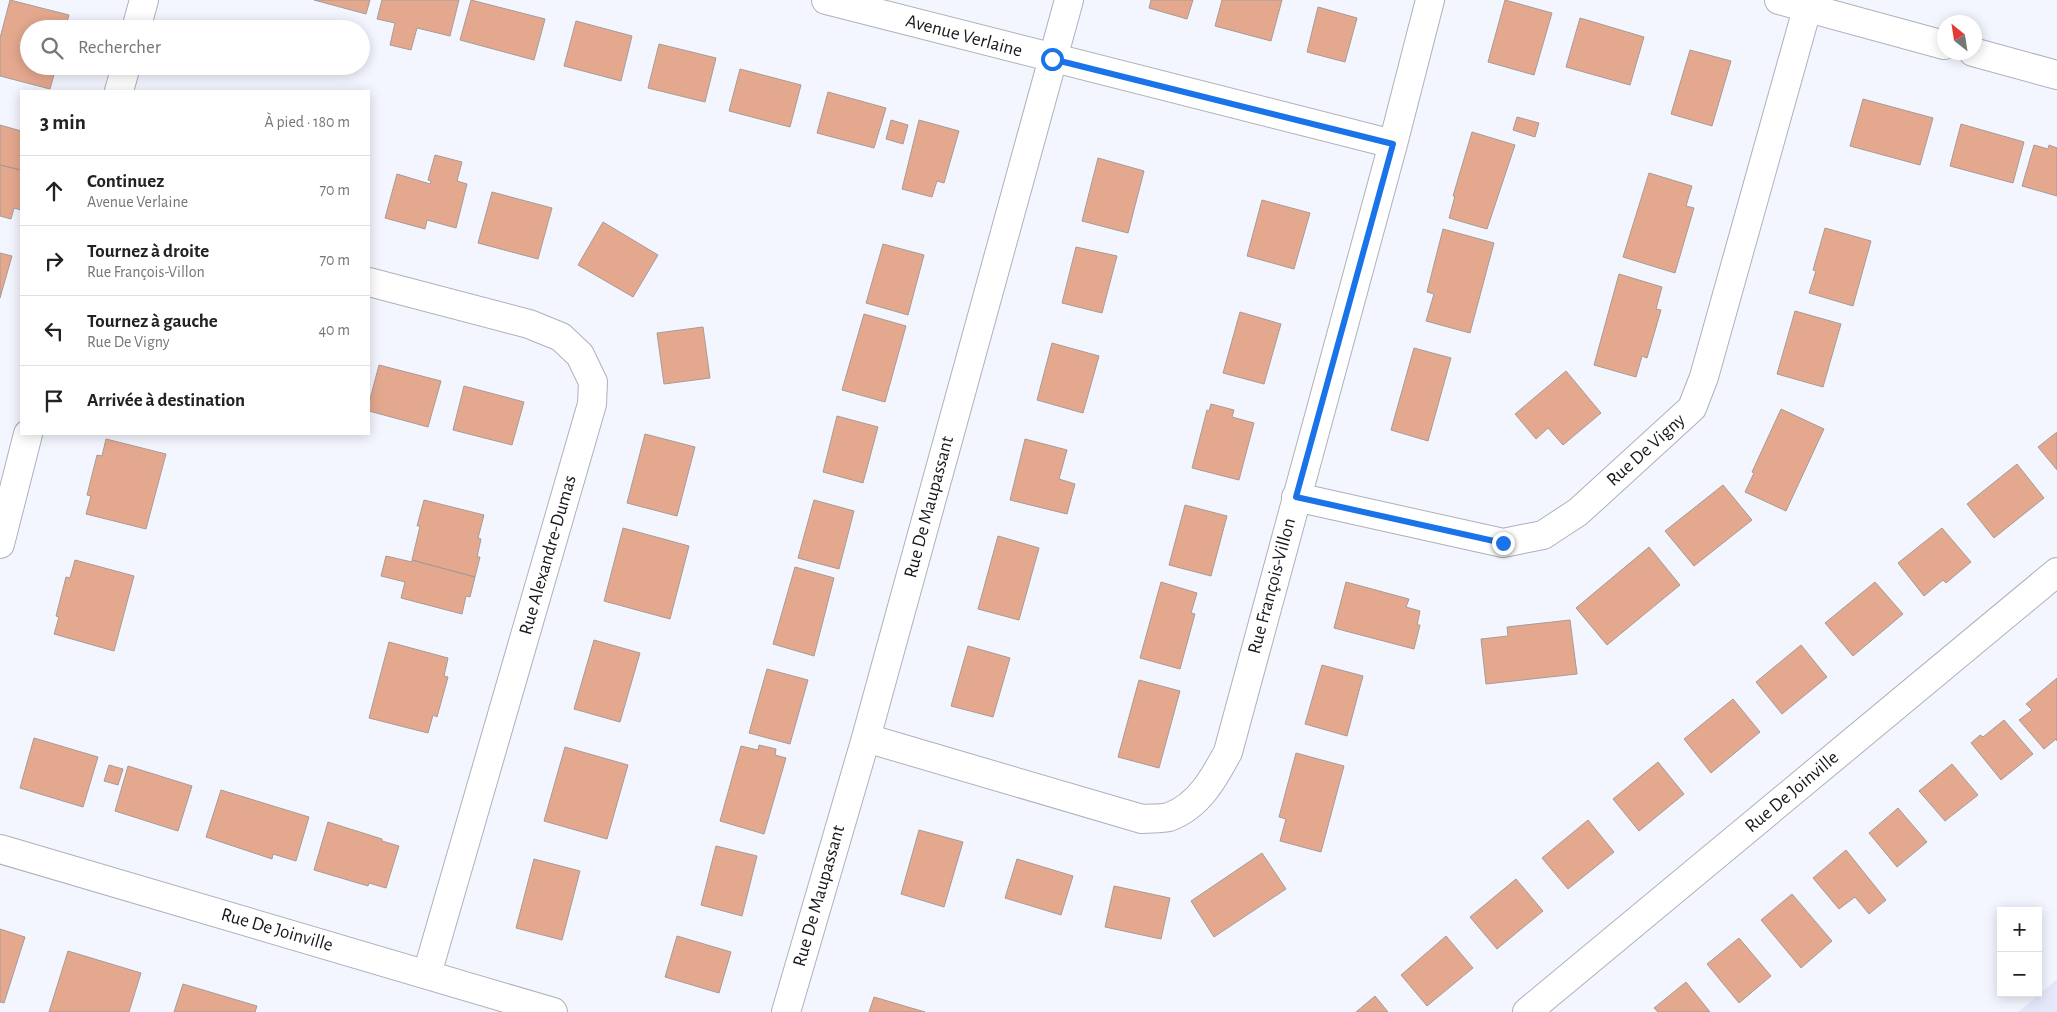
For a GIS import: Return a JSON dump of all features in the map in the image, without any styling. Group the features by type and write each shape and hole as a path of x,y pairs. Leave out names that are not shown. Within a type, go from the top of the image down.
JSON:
{"street":[{"path":"138,20 144,0"},
{"name":"Avenue Verlaine","path":"826,0 1052,59 1393,144"},
{"name":"Rue De Maupassant","path":"786,1012 866,738 1069,0"},
{"name":"Rue François-Villon","path":"866,738 1142,819 1169,817 1191,804 1212,783 1228,752 1393,144 1430,0"},
{"path":"1779,0 1937,43"},
{"name":"Rue De Vigny","path":"1296,497 1503,543 1543,535 1578,512 1692,408 1707,368 1808,9"},
{"path":"1982,54 2057,75"},
{"path":"119,90 123,75"},
{"name":"Rue Alexandre-Dumas","path":"370,282 530,324 561,337 580,355 593,382 592,404 427,974"},
{"path":"0,544 28,435"},
{"name":"Rue De Joinville","path":"1527,1012 2057,572"},
{"name":"Rue De Joinville","path":"0,849 553,1012"}],"shaded area":[{"path":"2057,979 2057,1012 2018,1012 2036,997 2042,997 2042,992"}],"building":[{"path":"10,0 69,15 68,20 20,20 20,75 54,75 50,89 0,76 0,38"},
{"path":"314,0 370,0 366,14"},
{"path":"382,0 459,0 450,36 417,28 411,50 390,45 395,23 377,19"},
{"path":"471,0 545,19 534,60 460,40"},
{"path":"1151,0 1193,0 1187,19 1149,8"},
{"path":"1222,0 1282,0 1271,41 1215,26"},
{"path":"1505,0 1552,13 1534,75 1488,62"},
{"path":"1318,7 1357,18 1345,62 1307,52"},
{"path":"1580,18 1644,37 1630,85 1566,67"},
{"path":"576,21 632,36 621,81 564,66"},
{"path":"659,44 716,58 705,102 648,88"},
{"path":"1690,50 1731,61 1712,126 1671,114"},
{"path":"740,69 801,85 790,127 729,111"},
{"path":"828,92 886,108 874,148 817,133"},
{"path":"1863,99 1933,118 1920,165 1850,146"},
{"path":"1517,117 1539,123 1535,137 1513,130"},
{"path":"891,120 908,125 903,144 886,139"},
{"path":"919,120 959,131 944,183 937,181 932,197 902,189"},
{"path":"1961,124 2024,142 2013,183 1950,166"},
{"path":"0,125 20,131 20,170 0,165"},
{"path":"1472,132 1515,145 1487,229 1449,218 1455,196 1453,196"},
{"path":"2034,145 2048,149 2049,145 2057,148 2057,196 2022,186"},
{"path":"435,155 462,162 457,181 467,184 456,228 427,220 425,229 385,218 397,174 430,184 431,181 428,180"},
{"path":"1098,158 1144,171 1128,233 1082,221"},
{"path":"0,165 20,170 20,210 14,208 11,219 0,216"},
{"path":"1649,173 1692,186 1686,206 1694,208 1675,273 1623,257"},
{"path":"492,192 552,208 538,259 478,243"},
{"path":"1262,200 1310,213 1294,269 1247,256"},
{"path":"603,222 658,255 633,297 578,265"},
{"path":"1825,228 1871,241 1853,306 1809,293 1816,271 1813,270"},
{"path":"1443,229 1494,243 1470,333 1426,321 1434,294 1427,292"},
{"path":"883,244 924,255 908,315 866,303"},
{"path":"1076,247 1117,256 1102,313 1062,303"},
{"path":"0,253 12,256 0,298"},
{"path":"1619,274 1662,287 1656,309 1661,310 1647,358 1642,356 1636,377 1594,365"},
{"path":"1795,311 1841,324 1823,387 1777,374"},
{"path":"1240,312 1281,324 1264,384 1223,373"},
{"path":"864,314 906,326 885,402 842,390"},
{"path":"703,327 710,378 664,384 657,333"},
{"path":"1052,343 1099,356 1083,413 1037,400"},
{"path":"1414,348 1451,358 1428,441 1391,430"},
{"path":"379,365 441,381 428,427 370,411 370,399"},
{"path":"1566,371 1601,413 1563,445 1548,428 1536,439 1515,414"},
{"path":"464,386 524,402 512,445 453,430"},
{"path":"1211,404 1234,410 1232,417 1254,423 1239,480 1192,468 1207,410 1209,411"},
{"path":"1781,409 1824,429 1786,511 1745,492 1754,473 1752,472"},
{"path":"837,416 878,427 863,483 823,472"},
{"path":"2057,432 2057,470 2038,447"},
{"path":"645,434 695,447 677,516 627,503"},
{"path":"106,439 166,454 146,529 86,514 91,496 87,495 97,455 102,456"},
{"path":"1025,439 1067,450 1059,479 1075,484 1067,514 1010,500"},
{"path":"2017,464 2044,498 1994,538 1967,504"},
{"path":"1723,485 1752,520 1694,566 1665,531"},
{"path":"424,500 484,515 478,538 481,539 477,557 480,557 475,577 412,560 420,526 417,526"},
{"path":"814,500 854,511 839,569 798,558"},
{"path":"1185,505 1227,516 1211,576 1169,565"},
{"path":"623,528 689,546 670,619 604,601"},
{"path":"1942,528 1971,562 1946,583 1943,580 1924,596 1898,563"},
{"path":"998,536 1039,548 1019,620 978,609"},
{"path":"1649,547 1680,585 1607,645 1576,608"},
{"path":"386,556 412,562 412,560 475,577 470,597 466,596 462,614 401,598 405,582 381,576"},
{"path":"75,560 134,576 114,651 54,634 59,617 56,616 66,577 70,578"},
{"path":"795,567 834,578 814,656 773,644"},
{"path":"1161,582 1197,593 1191,613 1195,614 1180,669 1140,658"},
{"path":"1346,582 1409,599 1406,607 1420,611 1417,625 1420,625 1414,649 1334,628"},
{"path":"1875,582 1903,614 1853,656 1825,623"},
{"path":"1570,620 1577,674 1486,684 1481,639 1508,636 1507,627"},
{"path":"594,640 640,653 620,722 574,709"},
{"path":"389,642 448,658 444,676 448,677 437,717 433,715 428,733 369,718"},
{"path":"1801,645 1827,677 1782,714 1756,682"},
{"path":"968,646 1010,658 993,717 951,706"},
{"path":"1322,665 1363,676 1347,736 1305,724"},
{"path":"767,669 808,680 790,744 749,733"},
{"path":"2057,678 2057,741 2056,739 2044,749 2019,720 2032,710 2026,704"},
{"path":"1139,680 1180,691 1159,768 1118,757"},
{"path":"1733,699 1760,732 1711,773 1684,739"},
{"path":"2004,720 2033,754 2001,780 1971,743 1980,735 1983,737"},
{"path":"34,738 98,757 83,807 20,788"},
{"path":"759,745 776,749 775,755 786,758 764,834 720,821 741,746 758,750"},
{"path":"565,747 628,765 607,839 544,821"},
{"path":"1296,753 1344,766 1321,852 1280,841 1286,819 1279,817"},
{"path":"1658,762 1684,794 1639,831 1613,799"},
{"path":"1952,764 1978,795 1945,821 1919,791"},
{"path":"109,765 123,769 118,785 104,781"},
{"path":"128,766 192,786 178,831 115,811"},
{"path":"221,790 309,817 296,861 273,854 272,859 206,837"},
{"path":"1898,808 1927,842 1897,867 1869,833"},
{"path":"1588,820 1614,852 1568,889 1542,858"},
{"path":"328,822 399,846 386,888 369,883 368,886 314,870"},
{"path":"919,830 963,842 944,907 901,894"},
{"path":"716,846 757,856 742,916 701,905"},
{"path":"1846,850 1886,900 1869,914 1855,897 1839,909 1813,878"},
{"path":"1262,853 1286,889 1214,937 1191,901"},
{"path":"534,859 580,871 562,940 516,928"},
{"path":"1017,859 1073,876 1061,915 1005,898"},
{"path":"1516,879 1543,911 1497,949 1470,917"},
{"path":"1114,886 1170,898 1161,939 1105,927"},
{"path":"1792,894 1832,941 1801,968 1761,920"},
{"path":"0,929 25,937 4,1003 0,1002"},
{"path":"677,936 731,952 719,993 665,977"},
{"path":"1446,936 1473,968 1427,1006 1401,975"},
{"path":"1739,938 1771,976 1739,1003 1707,964"},
{"path":"68,951 141,973 129,1012 49,1012"},
{"path":"1686,982 1710,1012 1658,1012 1654,1008"},
{"path":"183,984 257,1006 255,1012 174,1012"},
{"path":"1375,996 1388,1012 1356,1012"},
{"path":"874,997 925,1012 869,1012"}],"route":[{"path":"1052,59 1393,144 1296,497 1503,543"}]}
